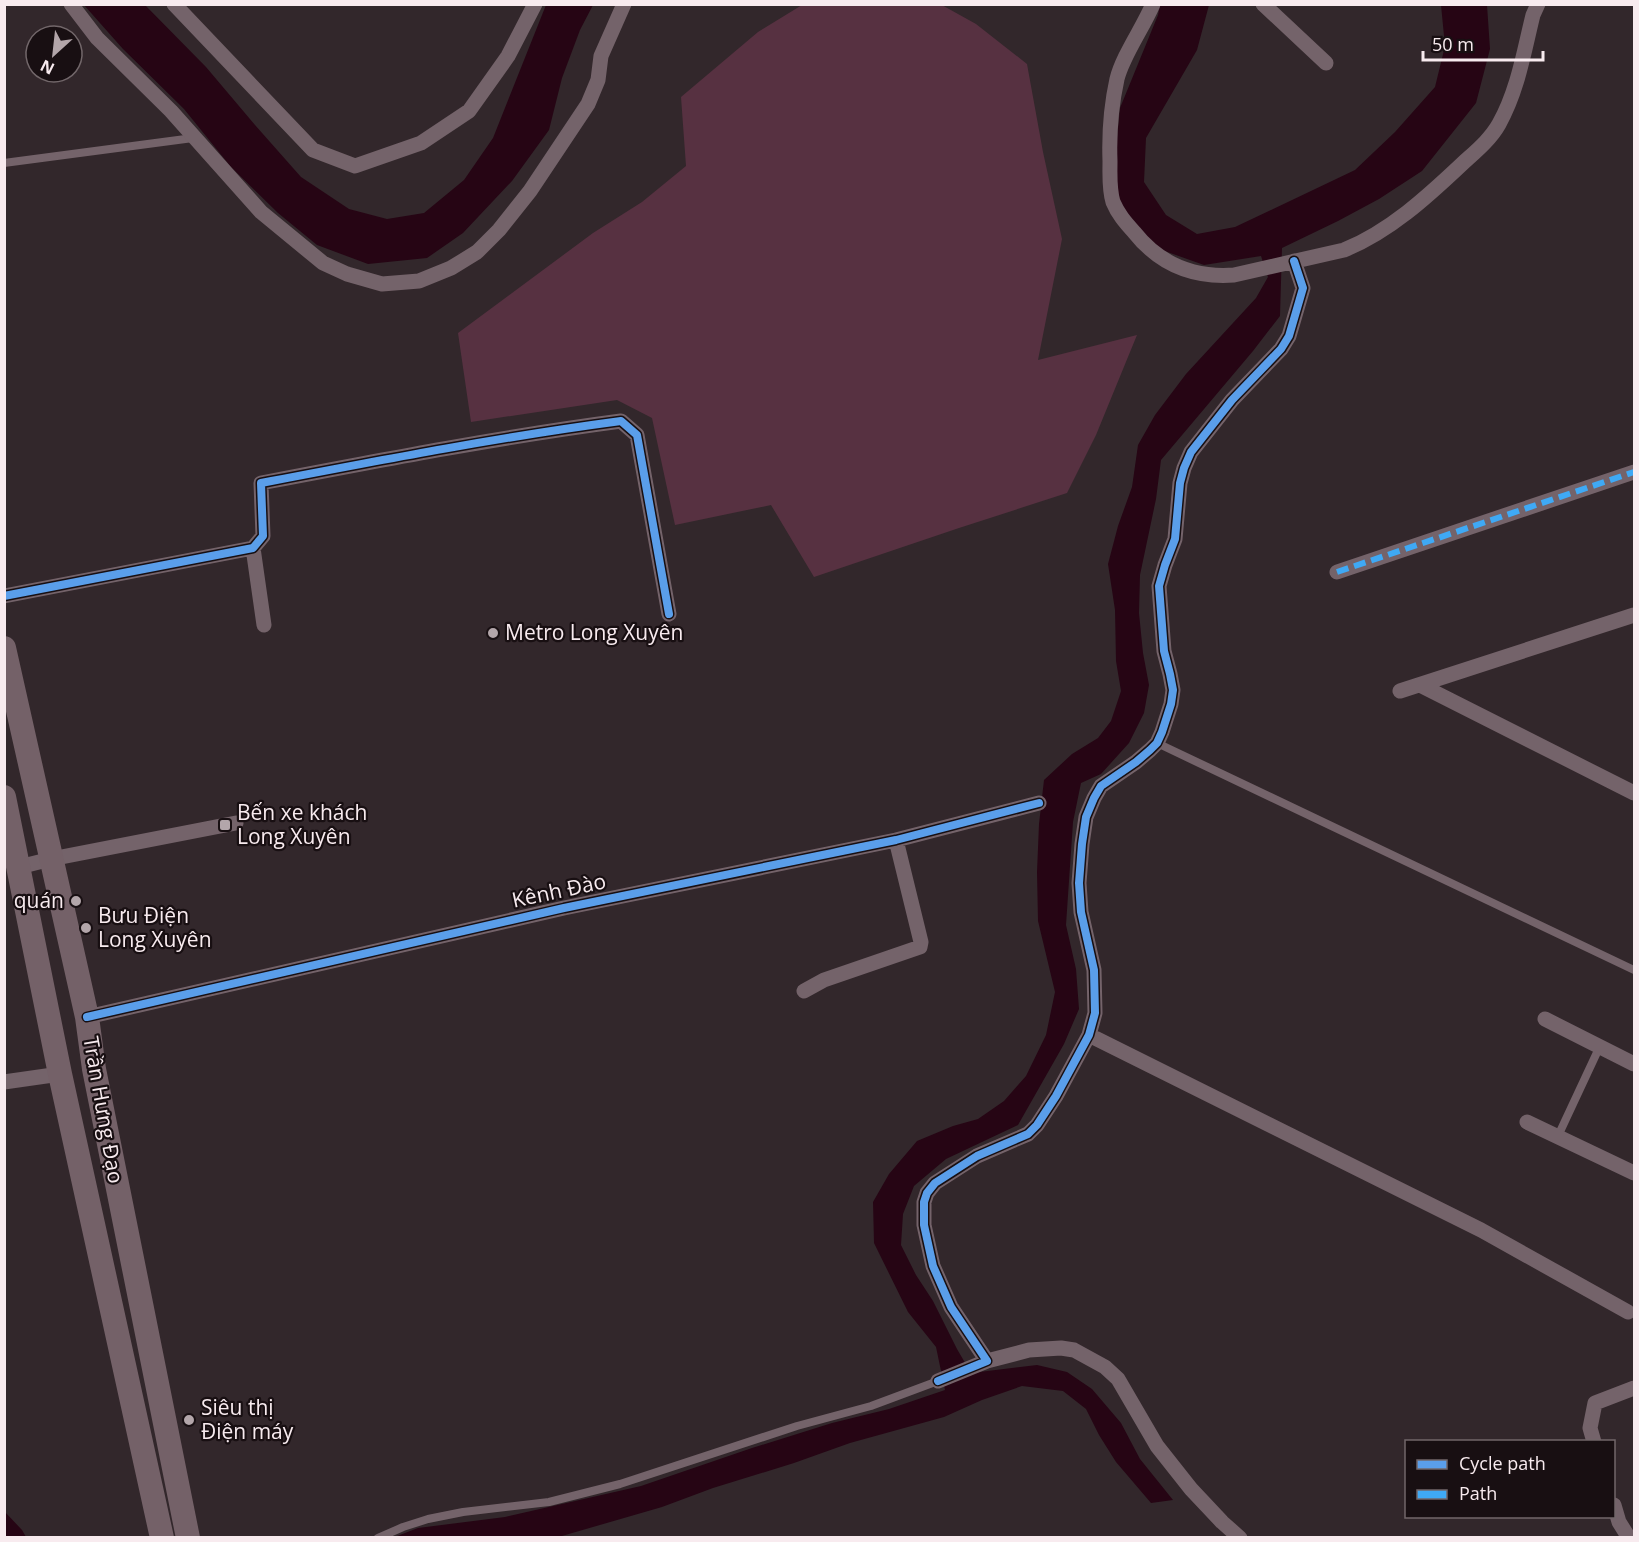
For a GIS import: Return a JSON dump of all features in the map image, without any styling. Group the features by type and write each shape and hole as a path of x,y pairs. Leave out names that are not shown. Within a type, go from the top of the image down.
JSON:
{"highway":[{"name":"Trần Hưng Đạo","path":"4,648 87,1017 94,1070 188,1538"},
{"name":"Trần Hưng Đạo","path":"4,797 60,1074 162,1538"},
{"path":"60,1074 94,1070"}],"street":[{"path":"71,4 98,38 171,111 261,212 323,263 347,274 382,284 418,282 451,268 477,252 499,230 530,191 588,104 598,80 601,56 624,4"},
{"path":"174,4 313,150 355,166 421,143 469,111 508,56 535,4"},
{"path":"1153,4 1118,78 1109,122 1110,187 1113,201 1119,215 1140,240 1164,259 1195,274 1216,276 1234,276 1344,250 1379,232 1431,193 1487,140 1499,124 1515,86 1533,15 1538,4"},
{"path":"1263,4 1326,63"},
{"path":"982,1363 951,1307 933,1266 924,1224 924,1202 927,1193 935,1183 978,1156 1028,1134 1056,1096 1089,1035 1095,1013 1095,970 1081,912 1080,883 1086,817 1101,786 1136,762 1156,743 1171,704 1173,690 1164,651 1159,586 1175,539 1180,483 1184,468 1191,452 1232,400 1281,349 1289,336 1303,288 1292,262"},
{"path":"4,596 253,548 263,536 261,483 397,457 621,421 637,435 669,614"},
{"path":"1337,572 1635,472"},
{"path":"253,548 264,625"},
{"path":"1400,691 1635,615"},
{"path":"1420,685 1635,793"},
{"name":"Kênh Đào","path":"87,1017 564,908 896,840 1039,803"},
{"path":"19,867 236,823"},
{"path":"804,991 824,980 920,947 921,942 896,840"},
{"path":"1545,1019 1635,1064"},
{"path":"1089,1035 1481,1230 1628,1312"},
{"path":"4,1082 60,1074"},
{"path":"1527,1122 1635,1173"},
{"path":"938,1381 982,1363 1029,1350 1061,1348 1074,1350 1105,1367 1118,1379 1157,1446 1191,1489 1240,1538"},
{"path":"1593,1440 1590,1428 1595,1403 1635,1388"},
{"path":"1615,1508 1619,1522 1629,1538"}],"lane":[{"path":"4,163 195,138"},
{"path":"1156,743 1635,970"},
{"path":"1558,1136 1600,1046"},
{"path":"378,1538 428,1519 463,1512 549,1502 620,1484 753,1440 871,1406 938,1381"}],"shaded area":[{"path":"940,4 976,24 1027,64 1062,239 1038,360 1137,335 1096,435 1067,493 814,577 771,505 675,525 652,418 617,400 471,422 458,333 593,233 642,202 686,166 681,97 758,32 802,5"},
{"path":"84,5 145,5 206,67 301,177 349,209 387,219 424,213 464,180 493,138 546,5 593,5 580,30 562,78 549,130 512,181 463,233 427,258 368,264 317,245 278,213 231,167 184,109 123,49"},
{"path":"1160,5 1209,5 1197,50 1146,138 1144,182 1166,215 1197,234 1235,227 1355,170 1395,132 1435,87 1445,46 1441,5 1487,5 1490,49 1476,103 1422,171 1379,199 1282,248 1280,316 1161,460 1156,499 1140,575 1139,613 1149,685 1144,713 1129,743 1101,774 1081,783 1073,822 1066,925 1076,969 1079,1009 1064,1044 1018,1125 946,1159 914,1186 903,1214 901,1245 971,1373 1037,1365 1067,1372 1092,1389 1121,1423 1140,1459 1173,1500 1151,1503 1116,1462 1086,1409 1063,1391 1022,1386 944,1417 850,1443 662,1507 555,1538 392,1538 418,1528 505,1517 641,1486 752,1448 832,1423 889,1409 945,1390 936,1347 908,1312 874,1243 873,1202 889,1174 917,1141 953,1126 978,1119 1004,1101 1026,1076 1046,1035 1055,992 1038,921 1039,824 1044,780 1072,754 1098,738 1111,721 1121,691 1116,661 1115,610 1108,564 1132,487 1138,445 1155,415 1186,374 1256,298 1268,277 1261,256 1204,265 1159,249 1137,227 1117,198 1115,159 1120,108"},
{"path":"5,1512 22,1530 26,1537 5,1537"}],"marked path":[{"path":"1337,572 1634,472"}],"cycle path":[{"path":"938,1381 987,1361 951,1307 933,1266 924,1225 924,1202 927,1193 935,1183 977,1156 1028,1134 1037,1125 1056,1096 1089,1035 1095,1013 1094,970 1081,912 1079,883 1086,817 1101,786 1150,750 1157,743 1162,732 1173,690 1164,651 1159,586 1175,539 1180,483 1184,468 1191,452 1232,400 1281,349 1289,336 1303,288 1294,261"},
{"path":"4,596 253,548 263,536 261,483 396,457 621,421 637,435 669,614"},
{"path":"87,1017 564,908 896,840 1039,803"}],"place":[{"name":"Metro Long Xuyên","path":"493,633"},
{"name":"Bến xe khách Long Xuyên","path":"225,825"},
{"name":"quán","path":"76,901"},
{"name":"Bưu Điện Long Xuyên","path":"86,928"},
{"name":"Siêu thị Điện máy","path":"189,1420"}]}
